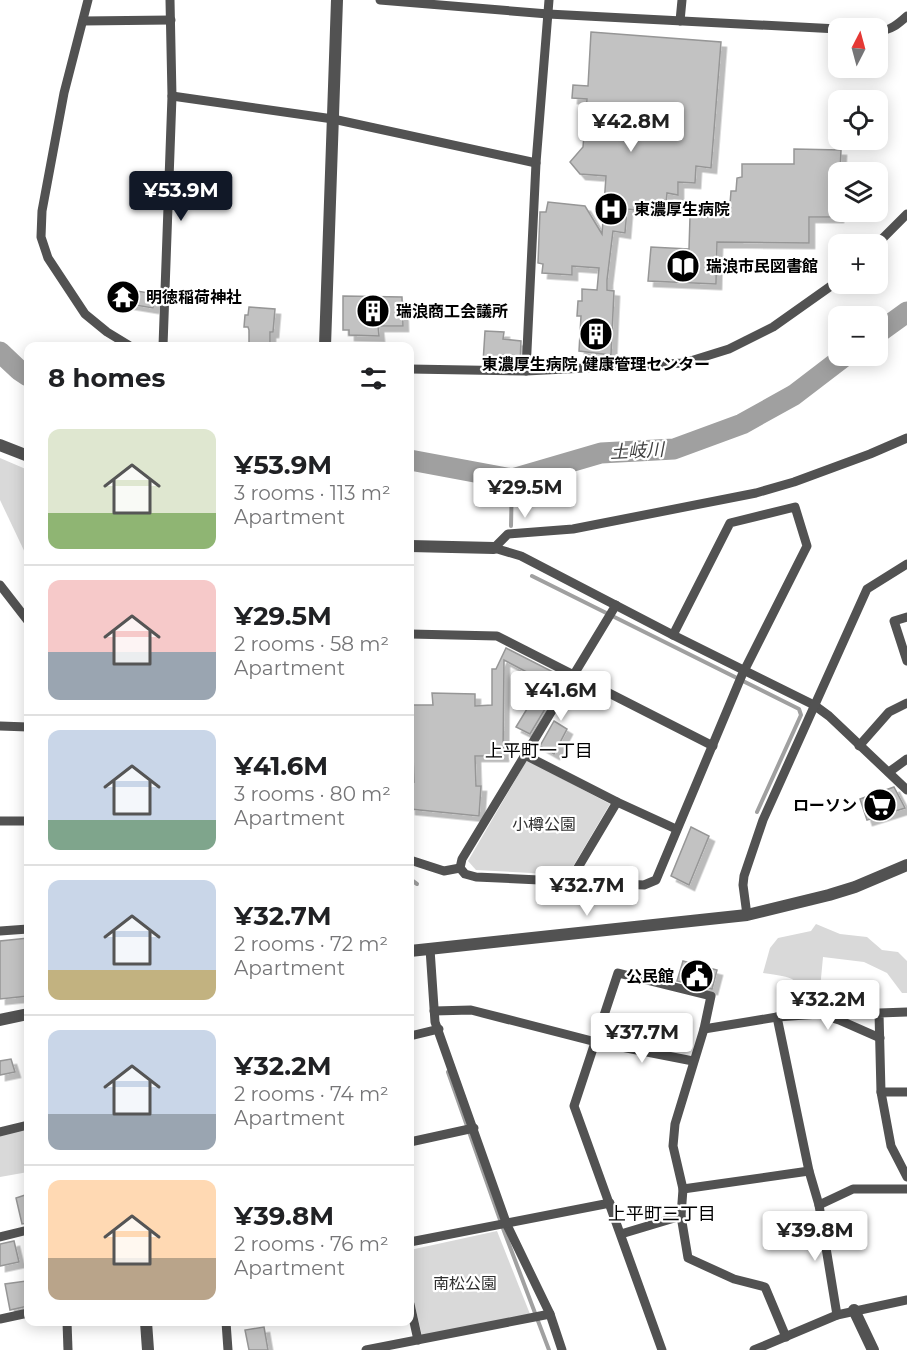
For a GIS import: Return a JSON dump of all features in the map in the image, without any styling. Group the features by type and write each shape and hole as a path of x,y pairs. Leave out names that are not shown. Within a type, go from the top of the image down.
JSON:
{"street":[{"path":"88,0 64,93 42,210 41,237 48,258 85,314 123,342"},
{"path":"163,342 172,96 170,0"},
{"path":"325,342 337,0"},
{"path":"380,0 548,14 828,28"},
{"path":"526,371 536,163 549,0"},
{"path":"680,21 682,0"},
{"path":"888,30 897,25 907,15"},
{"path":"83,21 171,20"},
{"path":"172,96 333,119 536,163"},
{"path":"887,234 907,214"},
{"path":"414,369 526,371 684,363 729,348 773,327 828,288"},
{"path":"494,548 508,534 573,529 756,493 794,482 907,438"},
{"path":"0,445 24,454"},
{"path":"460,868 465,874 476,877 644,885 656,880 742,677 807,546 795,507 730,523 673,635"},
{"path":"414,546 494,548 521,556 612,611 673,635 742,677 814,705 829,716 907,790"},
{"path":"747,915 743,885 748,861 763,820 814,705 867,589 907,564"},
{"path":"0,585 24,616"},
{"path":"460,868 462,859 612,611"},
{"path":"907,617 894,621 907,661"},
{"path":"414,634 497,636 713,746"},
{"path":"859,746 889,711 907,703"},
{"path":"0,726 24,727"},
{"path":"525,755 676,829"},
{"path":"889,772 907,759"},
{"path":"570,881 617,802"},
{"path":"0,821 24,822"},
{"path":"414,861 444,871 460,868"},
{"path":"414,951 747,915 855,887 907,865"},
{"path":"0,931 24,929"},
{"path":"430,949 435,1022 507,1225 550,1314 562,1350"},
{"path":"662,1350 574,1106 618,973 711,996 704,1029 675,1124 673,1146 683,1189 681,1216 688,1258 734,1279 765,1287 786,1337"},
{"path":"435,1011 471,1010 596,1042 693,1060"},
{"path":"907,1012 879,1013 880,1092 891,1146 907,1177"},
{"path":"704,1029 777,1017 819,1014 880,1038"},
{"path":"0,1020 24,1015"},
{"path":"777,1017 809,1171 819,1205 837,1315"},
{"path":"414,1035 439,1029"},
{"path":"880,1092 907,1092"},
{"path":"0,1132 24,1126"},
{"path":"414,1141 474,1128"},
{"path":"683,1189 809,1171"},
{"path":"819,1205 854,1189 907,1189"},
{"path":"414,1241 507,1225 610,1203"},
{"path":"621,1234 681,1216"},
{"path":"0,1237 24,1231"},
{"path":"754,1350 837,1315 907,1300"},
{"path":"854,1310 873,1350"},
{"path":"0,1319 24,1314"},
{"path":"366,1350 550,1314"},
{"path":"414,1322 418,1340"},
{"path":"67,1326 68,1350"},
{"path":"146,1326 148,1350"},
{"path":"226,1326 228,1350"}],"green space":[{"path":"0,458 24,468 24,551 0,500"},
{"name":"小樽公園","path":"527,760 610,804 568,875 476,870 468,861"},
{"path":"816,924 840,934 867,937 882,950 898,952 907,961 907,993 902,993 887,973 864,962 823,957 820,989 823,1002 815,1007 795,981 763,973 770,948 778,938 811,931"},
{"path":"24,1127 24,1173 0,1177 0,1132"},
{"name":"南松公園","path":"497,1231 530,1314 422,1336 414,1301 414,1249"}],"building":[{"path":"591,32 721,42 711,168 696,166 695,183 678,182 678,195 667,193 666,204 654,203 653,212 627,209 625,233 613,231 607,280 607,290 614,291 611,355 579,351 581,316 577,316 578,301 582,301 582,289 597,290 599,268 572,266 572,275 542,273 543,264 538,263 540,212 546,212 548,202 585,206 602,234 606,176 580,174 570,162 583,147 587,99 572,98 573,85 588,86"},
{"path":"794,149 841,150 840,162 828,162 828,217 809,217 809,243 717,242 716,284 648,281 651,247 689,249 690,217 725,217 725,204 730,204 731,191 736,191 737,178 742,177 742,164 794,164"},
{"path":"113,287 155,294 153,308 111,301"},
{"name":"瑞浪商工会議所","path":"343,296 402,297 403,326 378,326 379,336 349,335 349,330 343,330"},
{"path":"249,307 275,309 270,342 249,342 248,327 244,327 245,315 248,315"},
{"path":"485,331 504,332 503,339 521,341 520,364 483,363"},
{"path":"506,648 563,677 530,734 516,727 544,681 504,660 503,756 475,756 476,786 481,786 479,816 414,809 414,705 433,705 432,693 475,694 475,706 492,705 492,669 496,669"},
{"path":"554,721 567,729 554,754 540,746"},
{"path":"894,787 905,808 867,820 860,799"},
{"path":"691,827 709,836 689,885 671,876"},
{"path":"24,938 24,996 0,999 0,941"},
{"name":"公民館","path":"683,961 717,970 712,989 677,981"},
{"path":"11,1059 15,1072 0,1075 0,1061"},
{"path":"24,1195 24,1224 22,1224 16,1198"},
{"path":"14,1241 19,1262 0,1266 0,1244"},
{"path":"24,1281 24,1307 10,1310 5,1284"},
{"path":"264,1327 268,1350 249,1350 245,1330"}],"waterway":[{"name":"土岐川","path":"888,326 907,312"},
{"name":"土岐川","path":"0,352 24,373"},
{"name":"土岐川","path":"414,461 512,479 601,453 674,449 742,424 794,395 832,366"},
{"path":"511,526 512,479"},
{"path":"532,576 799,709 801,715 757,812"},
{"path":"448,1072 549,1350"}],"place":[{"name":"東濃厚生病院","path":"611,209"},
{"name":"瑞浪市民図書館","path":"683,266"},
{"name":"明徳稲荷神社","path":"123,297"},
{"name":"瑞浪商工会議所","path":"373,311"},
{"name":"東濃厚生病院 健康管理センター","path":"596,334"},
{"name":"ローソン","path":"880,805"},
{"name":"公民館","path":"697,976"}],"district":[{"name":"上平町一丁目","path":"539,751"},
{"name":"上平町三丁目","path":"662,1214"}]}
